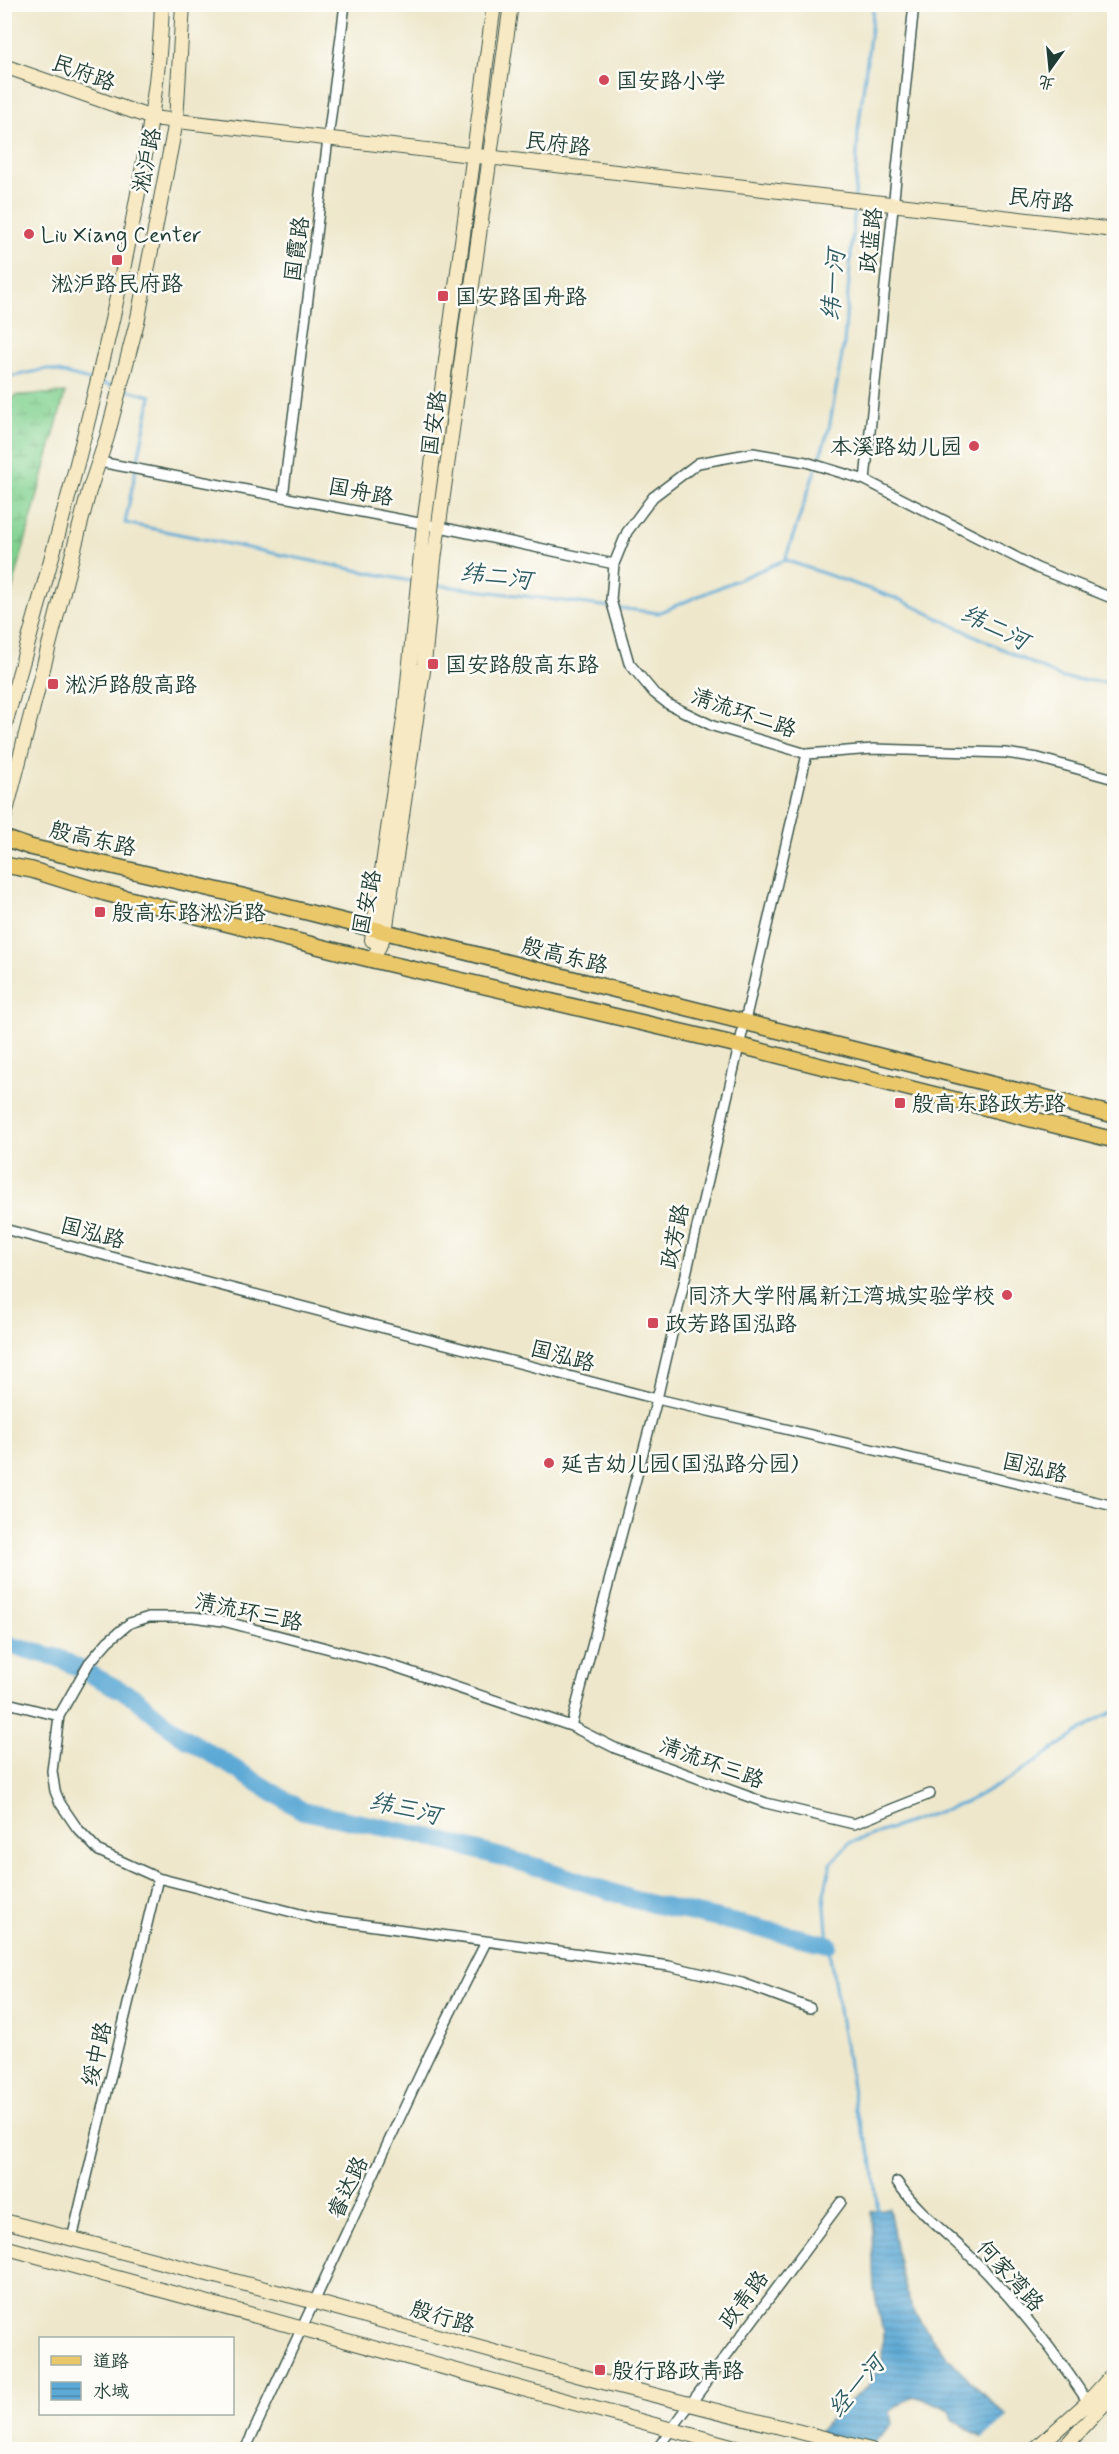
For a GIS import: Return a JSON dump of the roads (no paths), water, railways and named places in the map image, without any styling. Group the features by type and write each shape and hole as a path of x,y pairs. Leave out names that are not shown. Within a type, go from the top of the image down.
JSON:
{"main road":[{"name":"淞沪路","path":"4,819 138,318 176,121 183,4"},
{"name":"国安路","path":"373,960 379,931 405,712 422,605 427,560 424,524 494,4"},
{"name":"国安路","path":"427,560 440,527 511,4"},
{"name":"淞沪路","path":"4,728 79,456 118,298 152,118 162,5"},
{"name":"民府路","path":"4,66 152,118 1114,230"},
{"name":"殷高东路","path":"4,838 30,847 255,899 1114,1114"},
{"name":"殷高东路","path":"4,865 373,960 740,1046 1114,1140"},
{"name":"殷行路","path":"4,2221 315,2302 595,2380 870,2450"},
{"path":"4,2247 746,2450"},
{"path":"1034,2450 1088,2402 1114,2373"},
{"path":"1062,2450 1114,2393"}],"street":[{"name":"国霞路","path":"283,497 330,138 345,4"},
{"name":"政蓝路","path":"865,480 914,4"},
{"name":"清流环二路","path":"1114,599 1037,568 865,480 806,462 753,453 698,463 653,497 627,532 614,564 611,600 629,663 654,693 677,710 713,726 807,754 873,749 1006,753 1038,758 1114,779"},
{"path":"79,456 100,462"},
{"name":"国舟路","path":"100,462 440,527 614,564"},
{"name":"政芳路","path":"571,1726 657,1399 807,754"},
{"name":"国泓路","path":"4,1229 657,1399 1114,1506"},
{"name":"清流环三路","path":"810,2008 742,1983 669,1966 316,1918 158,1878 99,1851 76,1828 60,1803 55,1791 52,1772 59,1716 89,1663 108,1641 130,1623 149,1617 173,1615 222,1621 387,1664 571,1726 615,1748 766,1803 854,1824 930,1794"},
{"path":"4,1701 59,1716"},
{"name":"绥中路","path":"72,2239 158,1878"},
{"name":"睿达路","path":"245,2450 430,2053 486,1942"},
{"name":"何家湾路","path":"897,2182 913,2205 970,2256 1027,2320 1062,2364 1088,2402"},
{"name":"政青路","path":"656,2450 841,2202"}],"water":[{"path":"889,2208 902,2276 908,2298 917,2317 948,2357 1042,2449 985,2440 953,2419 950,2410 925,2399 912,2398 890,2412 892,2424 867,2449 804,2450 836,2412 869,2385 882,2361 883,2332 874,2290 871,2211"}],"waterway":[{"name":"纬一河","path":"855,197 858,131 874,4"},
{"name":"纬一河","path":"785,560 829,429 844,343 855,203"},
{"name":"纬二河","path":"4,378 47,369 93,381"},
{"name":"纬二河","path":"100,383 117,387"},
{"name":"纬二河","path":"123,389 151,396 125,523 415,582"},
{"name":"纬二河","path":"437,585 658,613 785,560 901,600 1062,678 1114,683"},
{"name":"纬三河","path":"4,1644 59,1658 134,1697 179,1734 303,1811 425,1836 541,1868 635,1900 828,1944"},
{"path":"878,2214 872,2158 856,2111 828,1944 824,1894 831,1863 849,1843 964,1803 1010,1779 1101,1717 1114,1712"}],"place":[{"name":"国安路小学","path":"604,80"},
{"name":"Liu Xiang Center","path":"29,234"},
{"name":"淞沪路民府路","path":"117,260"},
{"name":"国安路国舟路","path":"443,296"},
{"name":"本溪路幼儿园","path":"974,446"},
{"name":"国安路殷高东路","path":"433,664"},
{"name":"淞沪路殷高路","path":"53,684"},
{"name":"殷高东路淞沪路","path":"100,912"},
{"name":"殷高东路政芳路","path":"900,1103"},
{"name":"同济大学附属新江湾城实验学校","path":"1007,1295"},
{"name":"政芳路国泓路","path":"653,1323"},
{"name":"延吉幼儿园(国泓路分园)","path":"549,1463"},
{"name":"殷行路政青路","path":"600,2370"}],"water label":[{"name":"经一河","path":"856,2386"}]}
